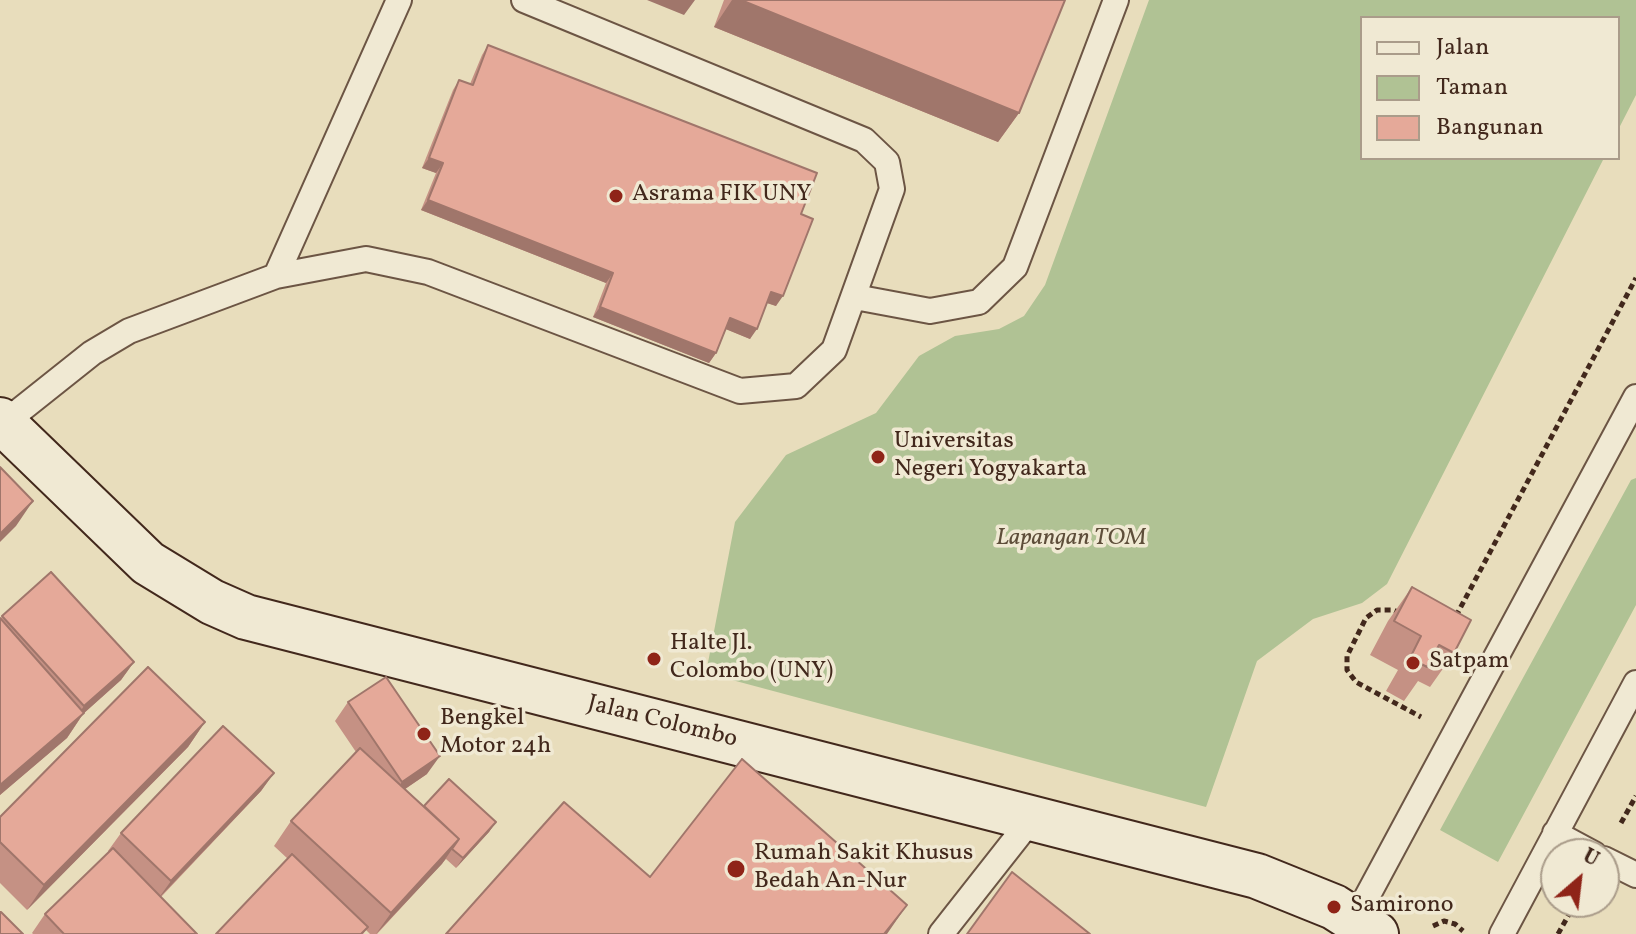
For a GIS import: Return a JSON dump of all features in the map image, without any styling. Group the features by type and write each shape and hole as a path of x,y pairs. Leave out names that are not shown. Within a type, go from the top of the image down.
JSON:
{"main road":[{"name":"Jalan Colombo","path":"2,422 148,563 212,602 246,617 1257,876 1323,902 1365,926"}],"lane":[{"path":"276,276 399,0"},
{"path":"2,422 92,353 129,331 276,276 366,259 428,272 740,391 796,386 834,350 892,189 887,162 864,140 524,0"},
{"path":"855,297 930,311 979,302 1015,267 1116,0"},
{"path":"1365,926 1453,734 1630,424 1636,397"},
{"path":"1502,934 1636,683"},
{"path":"941,934 1033,817"},
{"path":"1555,833 1564,838"}],"path":[{"path":"1453,620 1636,278"},
{"path":"1405,616 1393,610 1377,610 1366,618 1347,656 1347,670 1356,682 1453,734"},
{"path":"1433,926 1444,921 1455,924 1467,934"}],"green space":[{"name":"Lapangan TOM","path":"1149,0 1636,0 1636,95 1620,126 1620,16 1360,16 1360,160 1603,160 1387,584 1362,603 1313,619 1257,661 1206,807 706,673 735,522 786,455 876,413 919,356 955,336 999,329 1024,316 1045,285"},
{"path":"1636,478 1636,605 1498,862 1440,830 1631,480"}],"building":[{"path":"741,0 1065,0 1019,113"},
{"name":"Asrama FIK UNY","path":"488,45 817,173 801,214 813,219 783,296 771,292 757,329 730,318 716,353 600,307 613,273 428,200 443,163 429,158 459,80 473,85"},
{"path":"0,467 33,501 0,534"},
{"path":"51,572 134,662 84,706 2,616"},
{"path":"1412,587 1471,620 1454,653 1439,645 1427,667 1410,658 1421,636 1394,621"},
{"path":"0,618 84,713 0,785"},
{"path":"148,667 205,722 44,885 0,842 0,817"},
{"path":"386,677 440,756 402,782 348,702"},
{"path":"223,726 274,773 171,881 121,833"},
{"path":"360,748 459,839 391,913 291,821"},
{"name":"Rumah Sakit Khusus Bedah An-Nur","path":"742,759 907,905 884,934 446,934 564,802 650,877"},
{"path":"449,779 496,822 463,858 452,849 459,839 424,806"},
{"path":"113,848 197,934 64,934 45,914"},
{"path":"292,854 368,927 361,934 216,934"},
{"path":"1012,872 1090,934 967,934"},
{"path":"1,912 23,934 0,934"}],"place":[{"name":"Asrama FIK UNY","path":"616,196"},
{"name":"Universitas Negeri Yogyakarta","path":"878,457"},
{"name":"Halte Jl. Colombo (UNY)","path":"654,659"},
{"name":"Satpam","path":"1413,663"},
{"name":"Bengkel Motor 24h","path":"424,734"},
{"name":"Rumah Sakit Khusus Bedah An-Nur","path":"736,869"},
{"name":"Samirono","path":"1334,907"}]}
